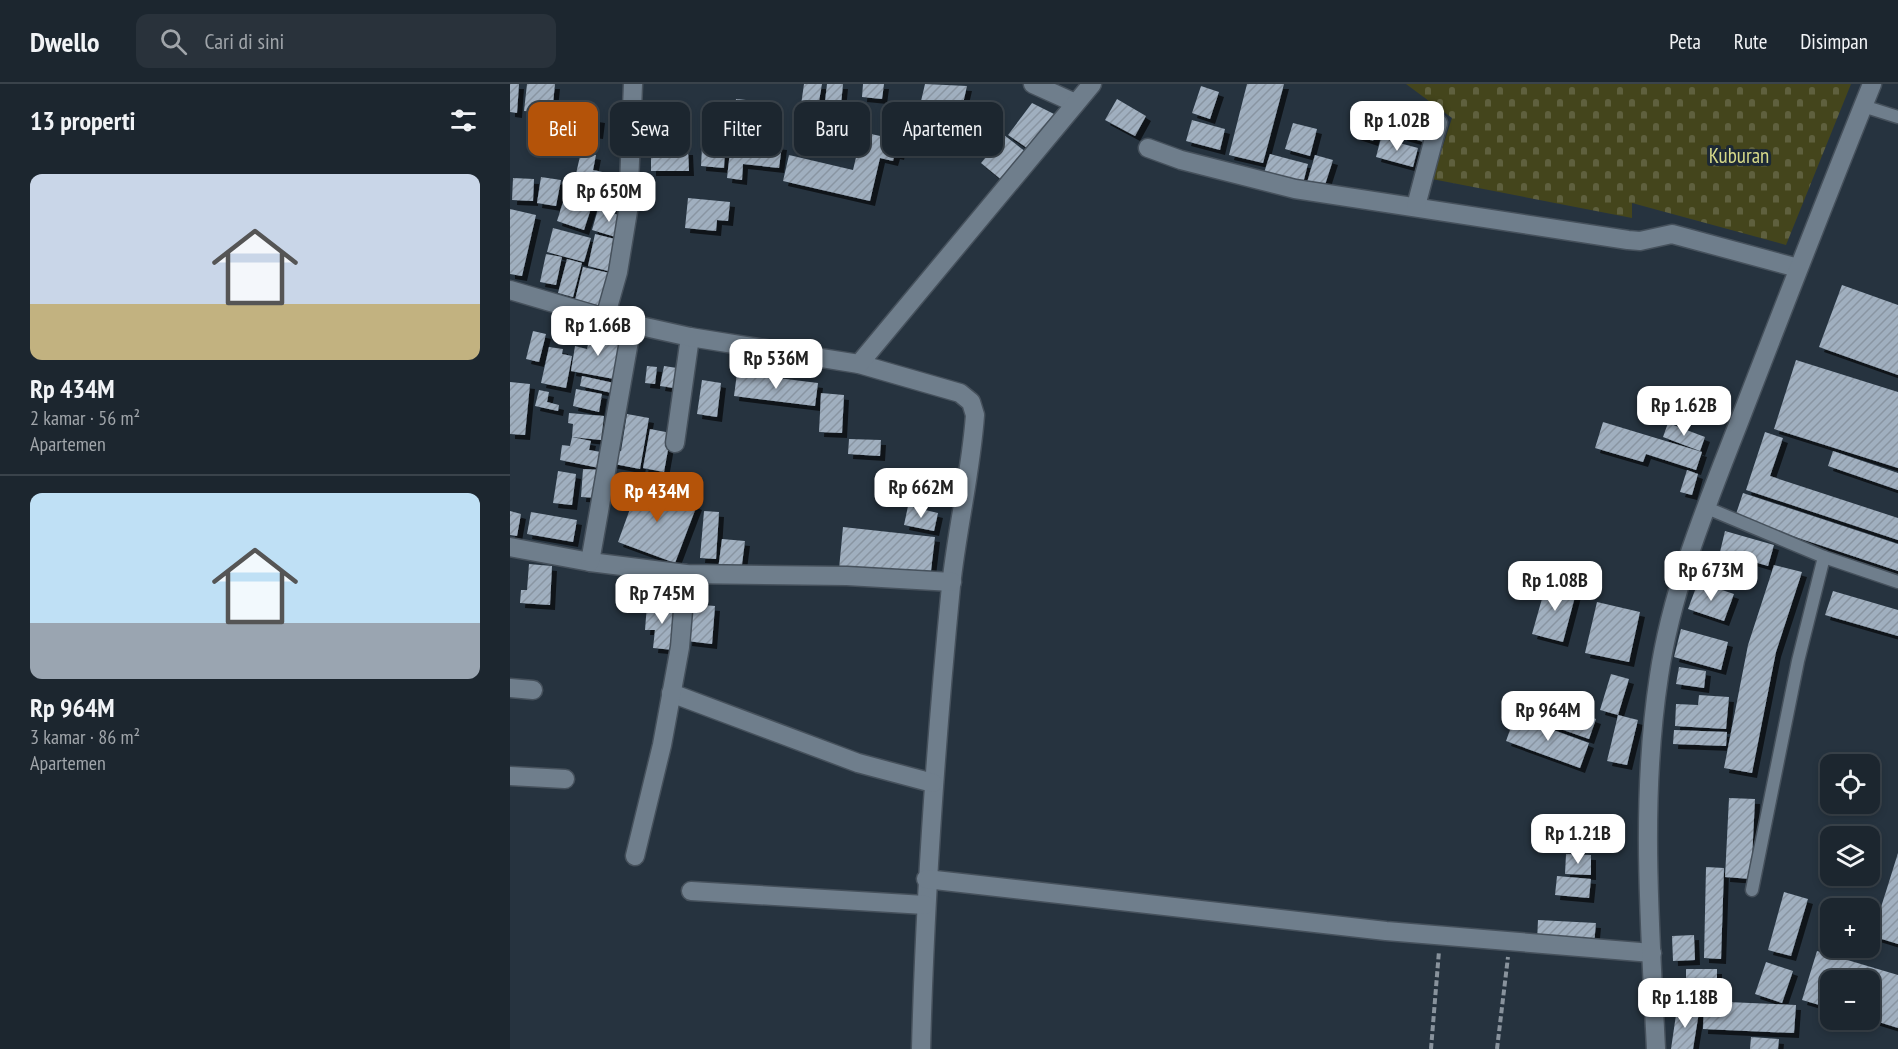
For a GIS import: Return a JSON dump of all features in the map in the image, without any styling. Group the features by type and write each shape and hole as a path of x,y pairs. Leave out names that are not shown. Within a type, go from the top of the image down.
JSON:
{"street":[{"path":"605,318 618,272 628,212 633,84"},
{"path":"1033,84 1076,103"},
{"path":"859,364 1092,84"},
{"path":"1656,1049 1646,862 1650,765 1657,692 1669,622 1707,508 1798,268 1872,84"},
{"path":"1416,206 1438,123"},
{"path":"1148,148 1181,160 1295,189 1628,240 1640,241 1672,234 1798,268"},
{"path":"510,290 605,318 690,337 859,364 960,393 971,402 975,415 974,433 952,582 933,783 926,879 921,1049"},
{"path":"590,562 632,324"},
{"path":"675,443 690,337"},
{"path":"510,548 590,562 686,574 848,576 952,582"},
{"path":"635,856 662,746 680,647 686,574"},
{"path":"510,688 533,690"},
{"path":"671,693 858,763 933,783"},
{"path":"510,776 565,779"},
{"path":"926,879 1386,931 1652,953"},
{"path":"691,891 925,905"}],"lane":[{"path":"1863,106 1898,117"},
{"path":"1707,508 1824,557 1898,582"},
{"path":"1752,890 1798,661 1824,557"}],"path":[{"path":"1431,1049 1441,934"},
{"path":"1497,1049 1510,943"}],"green space":[{"name":"Kuburan","path":"1406,84 1851,84 1786,245 1632,203 1632,218 1432,179 1452,118"}],"building":[{"path":"510,84 519,84 517,113 510,112"},
{"path":"527,84 555,84 553,102 528,102 528,111 524,111"},
{"path":"804,84 822,84 819,102 801,102"},
{"path":"827,84 843,84 841,102 825,102"},
{"path":"863,84 884,84 882,99 862,97"},
{"path":"925,84 967,86 963,102 921,102"},
{"path":"1247,84 1284,84 1263,163 1229,155"},
{"path":"1201,86 1219,92 1210,119 1192,113"},
{"path":"736,99 756,101 756,102 736,102"},
{"path":"1117,99 1146,116 1135,136 1105,120"},
{"path":"1366,102 1384,108 1373,141 1355,135"},
{"path":"1032,103 1058,116 1030,150 1008,135"},
{"path":"1385,110 1403,114 1398,136 1380,131"},
{"path":"1407,118 1429,124 1424,142 1402,136"},
{"path":"1192,120 1225,129 1220,150 1186,141"},
{"path":"1293,123 1317,129 1310,156 1285,149"},
{"path":"870,134 882,136 882,156 894,156 893,161 880,158 870,201 783,181 789,155 853,170 856,156 870,156"},
{"path":"1003,136 1026,152 1003,181 981,163 987,156 1003,156"},
{"path":"1381,138 1418,148 1413,167 1376,157"},
{"path":"702,146 702,156 725,156 724,168 701,166"},
{"path":"1270,154 1308,164 1302,187 1263,176"},
{"path":"1315,155 1333,160 1323,191 1306,186"},
{"path":"580,156 596,156 593,170 617,175 612,199 572,191"},
{"path":"651,156 688,156 689,171 651,171"},
{"path":"730,156 781,156 779,168 743,164 742,180 727,178"},
{"path":"541,177 561,180 556,206 537,203"},
{"path":"513,178 534,179 533,201 512,200"},
{"path":"565,196 592,205 584,230 557,221"},
{"path":"688,198 730,202 728,221 717,220 716,231 685,228"},
{"path":"510,209 536,215 522,276 510,274"},
{"path":"598,209 626,217 619,238 592,230"},
{"path":"553,228 591,238 584,262 547,252"},
{"path":"595,234 615,239 608,271 588,266"},
{"path":"546,254 562,257 556,285 540,282"},
{"path":"567,259 582,263 573,297 558,293"},
{"path":"583,267 614,274 606,307 575,300"},
{"path":"1842,285 1898,305 1898,375 1819,347"},
{"path":"533,331 546,334 539,362 526,359"},
{"path":"590,335 622,340 614,379 571,371 575,346 587,349"},
{"path":"549,347 563,349 562,354 572,356 566,388 541,383"},
{"path":"1796,360 1898,392 1898,468 1774,429"},
{"path":"647,366 657,367 655,384 645,383"},
{"path":"664,366 677,368 674,388 660,386"},
{"path":"737,373 818,383 815,406 734,396"},
{"path":"582,376 614,383 612,393 580,386"},
{"path":"702,380 721,383 717,417 697,414"},
{"path":"510,382 530,384 525,435 510,434"},
{"path":"576,389 602,394 599,412 573,406"},
{"path":"539,390 549,392 547,402 559,405 558,411 535,406"},
{"path":"821,393 844,395 842,433 819,432"},
{"path":"569,413 604,416 601,440 572,437 573,424 568,423"},
{"path":"627,414 649,418 640,469 609,463 611,449 621,451"},
{"path":"1603,422 1702,452 1696,470 1646,454 1643,462 1595,448"},
{"path":"1668,423 1705,437 1700,451 1663,437"},
{"path":"650,429 671,433 664,472 643,468"},
{"path":"1765,432 1783,438 1770,476 1898,518 1898,540 1746,490"},
{"path":"572,437 591,441 589,450 607,453 604,469 560,460 562,445 570,446"},
{"path":"849,439 881,440 880,456 848,454"},
{"path":"1833,451 1898,473 1898,490 1828,466"},
{"path":"583,469 602,470 599,498 581,497"},
{"path":"1687,470 1698,474 1692,495 1680,492"},
{"path":"558,471 576,474 572,505 553,503"},
{"path":"639,484 697,505 675,563 618,542"},
{"path":"1743,493 1898,544 1898,571 1735,517"},
{"path":"908,506 938,513 934,531 904,525"},
{"path":"510,511 521,514 517,536 510,535"},
{"path":"704,511 719,512 716,559 700,558"},
{"path":"531,512 577,520 573,542 527,534"},
{"path":"843,527 935,537 930,579 839,569"},
{"path":"1725,531 1774,545 1768,566 1720,552"},
{"path":"722,539 745,541 741,572 718,570"},
{"path":"529,564 552,566 550,605 520,603 521,590 527,590"},
{"path":"1774,565 1802,572 1776,652 1752,773 1724,768 1748,645"},
{"path":"1547,581 1577,589 1563,642 1532,634"},
{"path":"1698,582 1734,594 1724,621 1688,609"},
{"path":"1833,591 1898,610 1898,636 1825,615"},
{"path":"1597,602 1640,612 1629,662 1585,653"},
{"path":"647,604 678,607 674,650 653,648 655,630 645,630"},
{"path":"690,604 715,606 712,644 687,641"},
{"path":"1681,629 1728,642 1721,670 1674,657"},
{"path":"1679,667 1706,671 1704,688 1676,684"},
{"path":"1611,674 1629,679 1618,715 1600,710"},
{"path":"1699,695 1729,697 1726,729 1675,726 1676,704 1698,705"},
{"path":"1539,700 1596,719 1589,739 1532,719"},
{"path":"1618,715 1638,720 1627,765 1607,761"},
{"path":"1515,716 1589,743 1580,768 1506,741"},
{"path":"1674,730 1727,732 1726,746 1673,744"},
{"path":"1729,798 1755,799 1751,879 1725,877"},
{"path":"1898,853 1898,944 1880,938 1880,910"},
{"path":"1566,854 1591,855 1591,875 1565,874"},
{"path":"1706,867 1724,868 1721,959 1704,958"},
{"path":"1557,876 1591,879 1589,898 1555,895"},
{"path":"1784,892 1808,899 1791,956 1768,950"},
{"path":"1538,920 1596,923 1594,944 1537,941"},
{"path":"1694,935 1695,960 1673,961 1672,936"},
{"path":"1817,951 1820,952 1820,958 1841,958 1898,975 1898,1028 1880,1022 1880,970 1820,970 1820,1005 1802,1000"},
{"path":"1766,962 1793,971 1782,1003 1755,994"},
{"path":"1686,969 1717,969 1717,995 1686,995"},
{"path":"1704,1001 1796,1005 1794,1033 1703,1029"},
{"path":"1677,1008 1699,1012 1693,1049 1671,1049"},
{"path":"1751,1037 1779,1039 1778,1049 1750,1049"}]}
